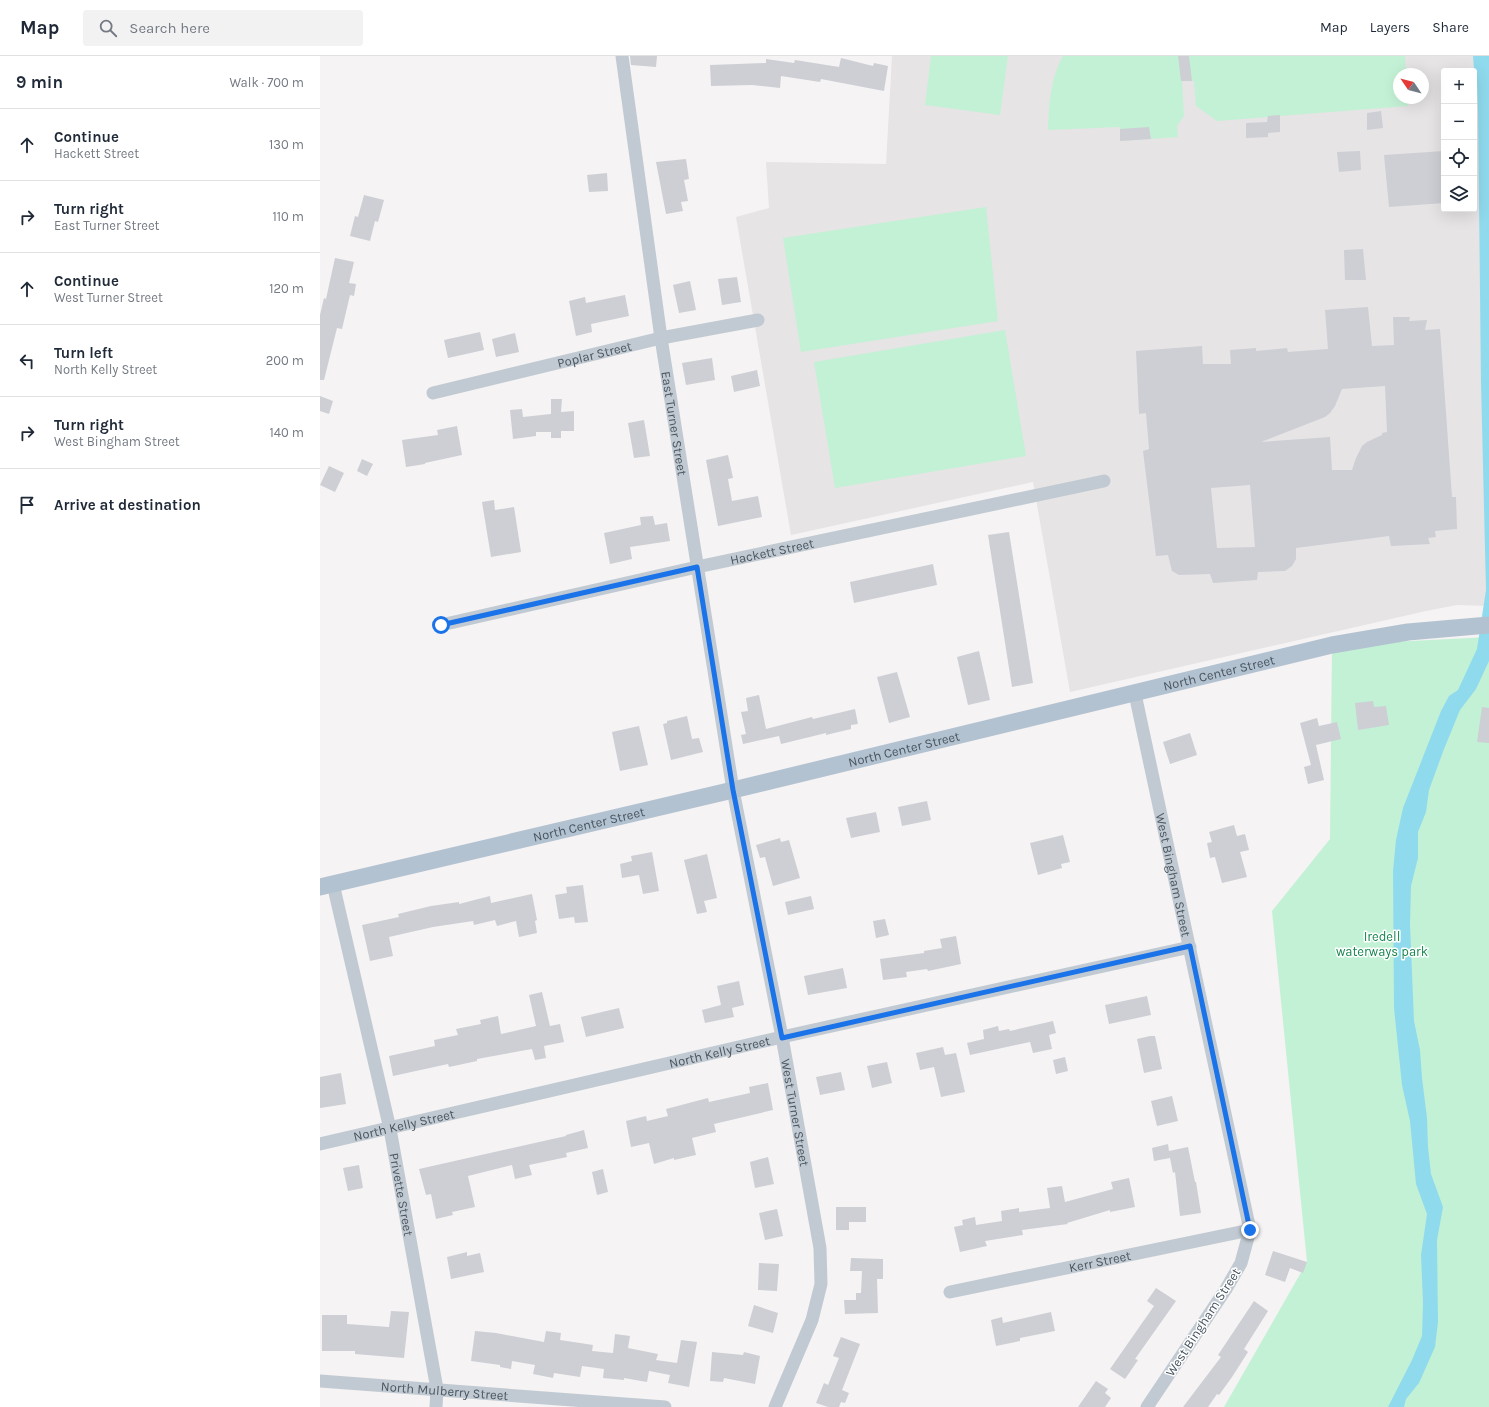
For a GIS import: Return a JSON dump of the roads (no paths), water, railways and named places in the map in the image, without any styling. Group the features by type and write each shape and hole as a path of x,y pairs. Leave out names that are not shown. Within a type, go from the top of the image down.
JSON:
{"main road":[{"name":"North Center Street","path":"327,885 733,790 1135,694 1332,645 1408,632 1489,625"}],"street":[{"name":"East Turner Street","path":"622,56 661,338 733,790"},
{"name":"Poplar Street","path":"433,393 661,338 758,320"},
{"name":"Hackett Street","path":"441,625 697,567 1104,481"},
{"name":"West Bingham Street","path":"1135,694 1250,1230 1241,1263 1226,1289 1148,1407"},
{"name":"West Turner Street","path":"733,790 782,1038 820,1248 821,1284 812,1320 775,1407"},
{"name":"Privette Street","path":"327,885 390,1129 437,1390 436,1407"},
{"name":"North Kelly Street","path":"320,1144 1190,946"},
{"name":"Kerr Street","path":"950,1292 1250,1230"},
{"name":"North Mulberry Street","path":"320,1382 665,1407"}],"water":[{"path":"1476,56 1489,56 1489,661 1476,689 1460,710 1429,790 1426,812 1418,832 1418,858 1411,886 1410,924 1414,1021 1420,1050 1431,1174 1443,1207 1437,1240 1438,1322 1435,1347 1419,1383 1406,1399 1404,1407 1388,1407 1412,1360 1422,1336 1423,1303 1421,1255 1427,1214 1416,1184 1410,1121 1402,1085 1394,1008 1393,871 1396,840 1403,808 1441,711 1449,696 1458,690 1477,649 1486,590 1481,383"}],"waterway":[{"path":"1475,56 1476,68"}],"park label":[{"name":"Iredell waterways park","path":"1382,944"}]}
